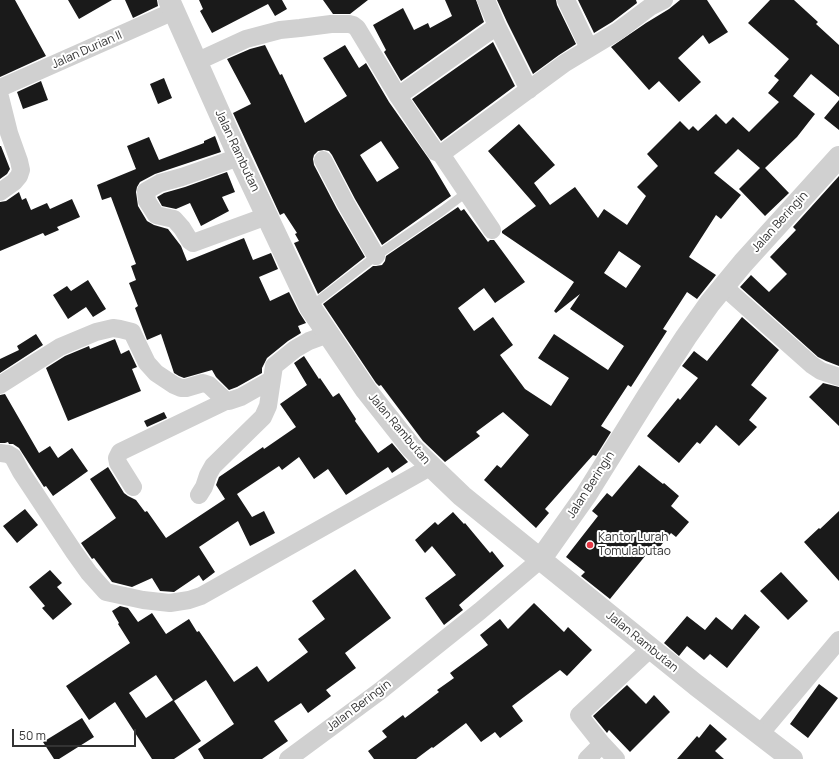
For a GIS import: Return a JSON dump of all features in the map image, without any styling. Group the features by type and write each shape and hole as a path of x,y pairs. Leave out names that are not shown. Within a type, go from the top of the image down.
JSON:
{"street":[{"path":"486,0 497,26 529,90"},
{"path":"566,0 589,48"},
{"path":"441,154 589,48 618,31 654,2"},
{"name":"Jalan Rambutan","path":"172,6 239,156 310,307 366,390 411,447 430,467 462,496 540,560 696,685 792,759"},
{"name":"Jalan Durian II","path":"0,88 172,6"},
{"path":"196,62 246,39 280,30 331,24 349,24 357,28 398,96 432,147 436,152 441,154 492,230"},
{"path":"398,96 497,26"},
{"path":"0,97 9,133 21,170 19,176 14,182 0,192"},
{"path":"239,156 182,177 160,183 146,191 146,201 156,215 174,219 182,228 190,242 193,243 267,216"},
{"path":"323,160 376,256"},
{"name":"Jalan Beringin","path":"288,759 380,691 480,611 540,560 586,495 686,337 723,286 835,168"},
{"path":"723,286 812,365 821,371 839,377"},
{"path":"0,385 60,347 96,332 113,328 132,332 147,363 156,373 174,385 181,388 186,388 203,383 209,386 226,401"},
{"path":"199,495 213,466 263,417 268,406 274,366 286,355 310,341 328,334"},
{"path":"133,487 118,464 117,458 120,452 226,401 241,397 271,380"},
{"path":"0,453 8,454 13,457 21,472 74,552 89,573 106,592 143,600 170,603 189,600 201,596 430,467"},
{"path":"760,734 839,640"},
{"path":"616,759 579,715 651,648"},
{"path":"587,759 602,744"}],"lane":[{"path":"310,307 376,256 442,212 467,192"}],"building":[{"path":"0,0 15,0 46,56 0,77"},
{"path":"68,0 112,0 79,19"},
{"path":"125,0 157,0 158,6 133,18"},
{"path":"199,0 282,0 287,9 275,16 268,4 212,33 200,11 203,9"},
{"path":"323,0 368,0 350,14 333,14"},
{"path":"445,0 476,0 484,22 401,81 384,52 386,50 373,25 403,8 414,30 428,23 430,28 452,16"},
{"path":"497,0 556,0 576,44 533,74"},
{"path":"578,0 636,0 637,3 612,22 594,33"},
{"path":"680,0 707,0 728,32 709,44 703,35 678,58 701,82 679,102 659,81 649,90 611,47 669,9"},
{"path":"770,0 794,0 818,22 816,24 839,45 839,97 811,74 793,96 815,114 797,137 765,168 789,193 765,216 739,189 760,168 738,149 714,173 741,195 721,219 716,215 689,257 716,275 697,299 687,292 663,329 667,331 631,387 628,385 601,426 611,432 596,456 593,455 545,509 549,513 536,528 484,480 497,465 501,468 529,435 503,412 476,432 480,436 445,462 423,441 381,385 379,386 376,383 323,304 373,266 382,265 386,256 458,207 461,211 464,209 488,242 490,240 494,240 525,282 495,303 484,288 458,308 474,331 493,317 513,345 500,355 525,389 551,406 569,378 538,358 554,334 608,370 624,346 570,309 580,294 556,313 554,311 574,282 502,233 502,231 536,206 488,151 519,124 555,165 534,183 550,205 575,187 598,218 604,209 627,225 646,196 637,187 658,166 647,154 680,121 689,130 693,126 698,131 716,114 726,124 733,117 749,132 779,102 768,93 779,80 774,76 789,59 748,23","holes":["619,251 641,266 626,288 604,273"]},
{"path":"493,42 515,86 441,141 412,99"},
{"path":"265,45 280,75 282,74 305,123 347,96 323,58 345,45 359,68 366,63 389,102 429,159 451,196 382,245 355,199 332,155 329,151 318,151 314,155 314,165 337,209 365,257 318,294 294,243 299,241 295,234 297,233 284,213 280,215 233,113 251,104 227,59 250,49","holes":["381,141 399,168 377,182 360,155"]},
{"path":"164,78 172,98 158,104 150,84"},
{"path":"41,81 48,100 23,109 17,92"},
{"path":"839,100 839,130 824,118"},
{"path":"215,136 221,152 155,174 140,182 136,192 138,206 147,221 154,225 168,229 181,246 187,261 244,238 253,260 271,253 278,269 259,277 270,301 289,292 306,323 298,326 301,333 288,341 267,358 262,368 262,373 229,390 216,377 212,370 184,378 174,373 161,334 147,340 135,308 138,306 129,283 136,280 131,266 136,264 111,197 102,200 97,185 136,169 127,146 149,137 159,160 204,143 204,141"},
{"path":"0,146 10,169 7,174 0,179"},
{"path":"227,172 235,192 222,197 229,211 201,226 190,203 176,209 162,206 157,197 164,193"},
{"path":"839,176 839,366 818,357 740,287 751,275 769,292 787,274 770,257 796,230 793,227"},
{"path":"19,192 22,200 26,198 31,210 47,203 50,209 72,199 80,217 57,227 59,230 45,236 43,233 0,251 0,202 6,201"},
{"path":"88,280 106,309 93,317 86,307 68,319 53,295 67,286 71,291"},
{"path":"742,317 779,350 751,385 767,398 749,420 757,427 739,446 716,425 700,444 697,442 679,463 647,436 678,398 680,400 698,378 682,366 694,351 707,361"},
{"path":"36,334 43,345 0,373 0,359 19,350 17,346"},
{"path":"115,339 121,354 129,350 137,367 132,369 141,391 68,421 46,368 65,356 89,346 90,349"},
{"path":"304,356 333,397 339,393 356,419 355,421 378,453 392,443 408,462 392,473 388,467 346,495 328,469 314,479 299,457 282,470 279,466 237,494 252,517 264,511 275,533 250,546 238,521 199,547 215,572 203,581 199,575 174,592 160,591 152,578 132,587 112,582 94,558 92,559 81,543 116,518 90,479 108,467 124,493 136,500 145,512 147,511 166,538 225,499 216,485 219,477 296,427 280,404 307,385 294,363"},
{"path":"823,383 839,387 839,426 809,397"},
{"path":"5,394 39,453 50,446 58,458 72,448 88,471 53,496 46,486 44,487 19,448 13,444 9,444 8,442 0,443 0,395"},
{"path":"164,412 167,418 147,427 144,421"},
{"path":"639,465 679,496 671,506 689,522 676,537 671,533 654,554 650,550 610,599 581,576 585,572 566,557 598,516 592,511 607,493 612,497"},
{"path":"25,509 38,525 17,543 3,526"},
{"path":"839,511 839,581 804,542"},
{"path":"453,512 464,524 465,523 490,553 492,551 504,566 459,605 463,610 444,625 425,598 456,575 432,546 425,553 415,540 435,522 438,525"},
{"path":"355,569 391,618 345,653 356,668 326,690 331,696 308,713 301,703 274,721 288,741 262,759 204,759 198,749 234,724 206,680 174,701 201,741 174,759 152,759 115,702 89,720 66,686 130,643 112,611 120,606 128,608 138,622 152,613 166,634 189,619 234,682 257,666 268,682 308,652 298,639 325,619 312,601","holes":["156,675 173,700 146,718 129,693"]},
{"path":"50,570 62,583 57,587 72,604 53,620 42,608 45,606 29,587"},
{"path":"781,572 808,601 788,620 760,591"},
{"path":"534,603 564,632 568,627 592,650 567,676 560,670 512,706 523,721 500,738 495,732 481,742 466,723 416,759 374,759 368,751 387,737 382,731 403,715 405,718 439,692 437,690 454,678 450,673 488,645 480,635 500,619 508,629"},
{"path":"745,614 760,627 727,668 710,654 704,660 687,646 679,656 664,643 687,616 705,630 716,617 732,630"},
{"path":"819,684 838,698 808,738 790,724"},
{"path":"627,685 646,704 654,695 670,712 630,752 609,730 607,733 593,716"},
{"path":"82,718 94,737 59,759 54,759 43,742"},
{"path":"710,724 727,739 715,751 724,759 677,759 697,736 699,738"}],"place":[{"name":"Kantor Lurah Tomulabutao","path":"590,545"}]}
